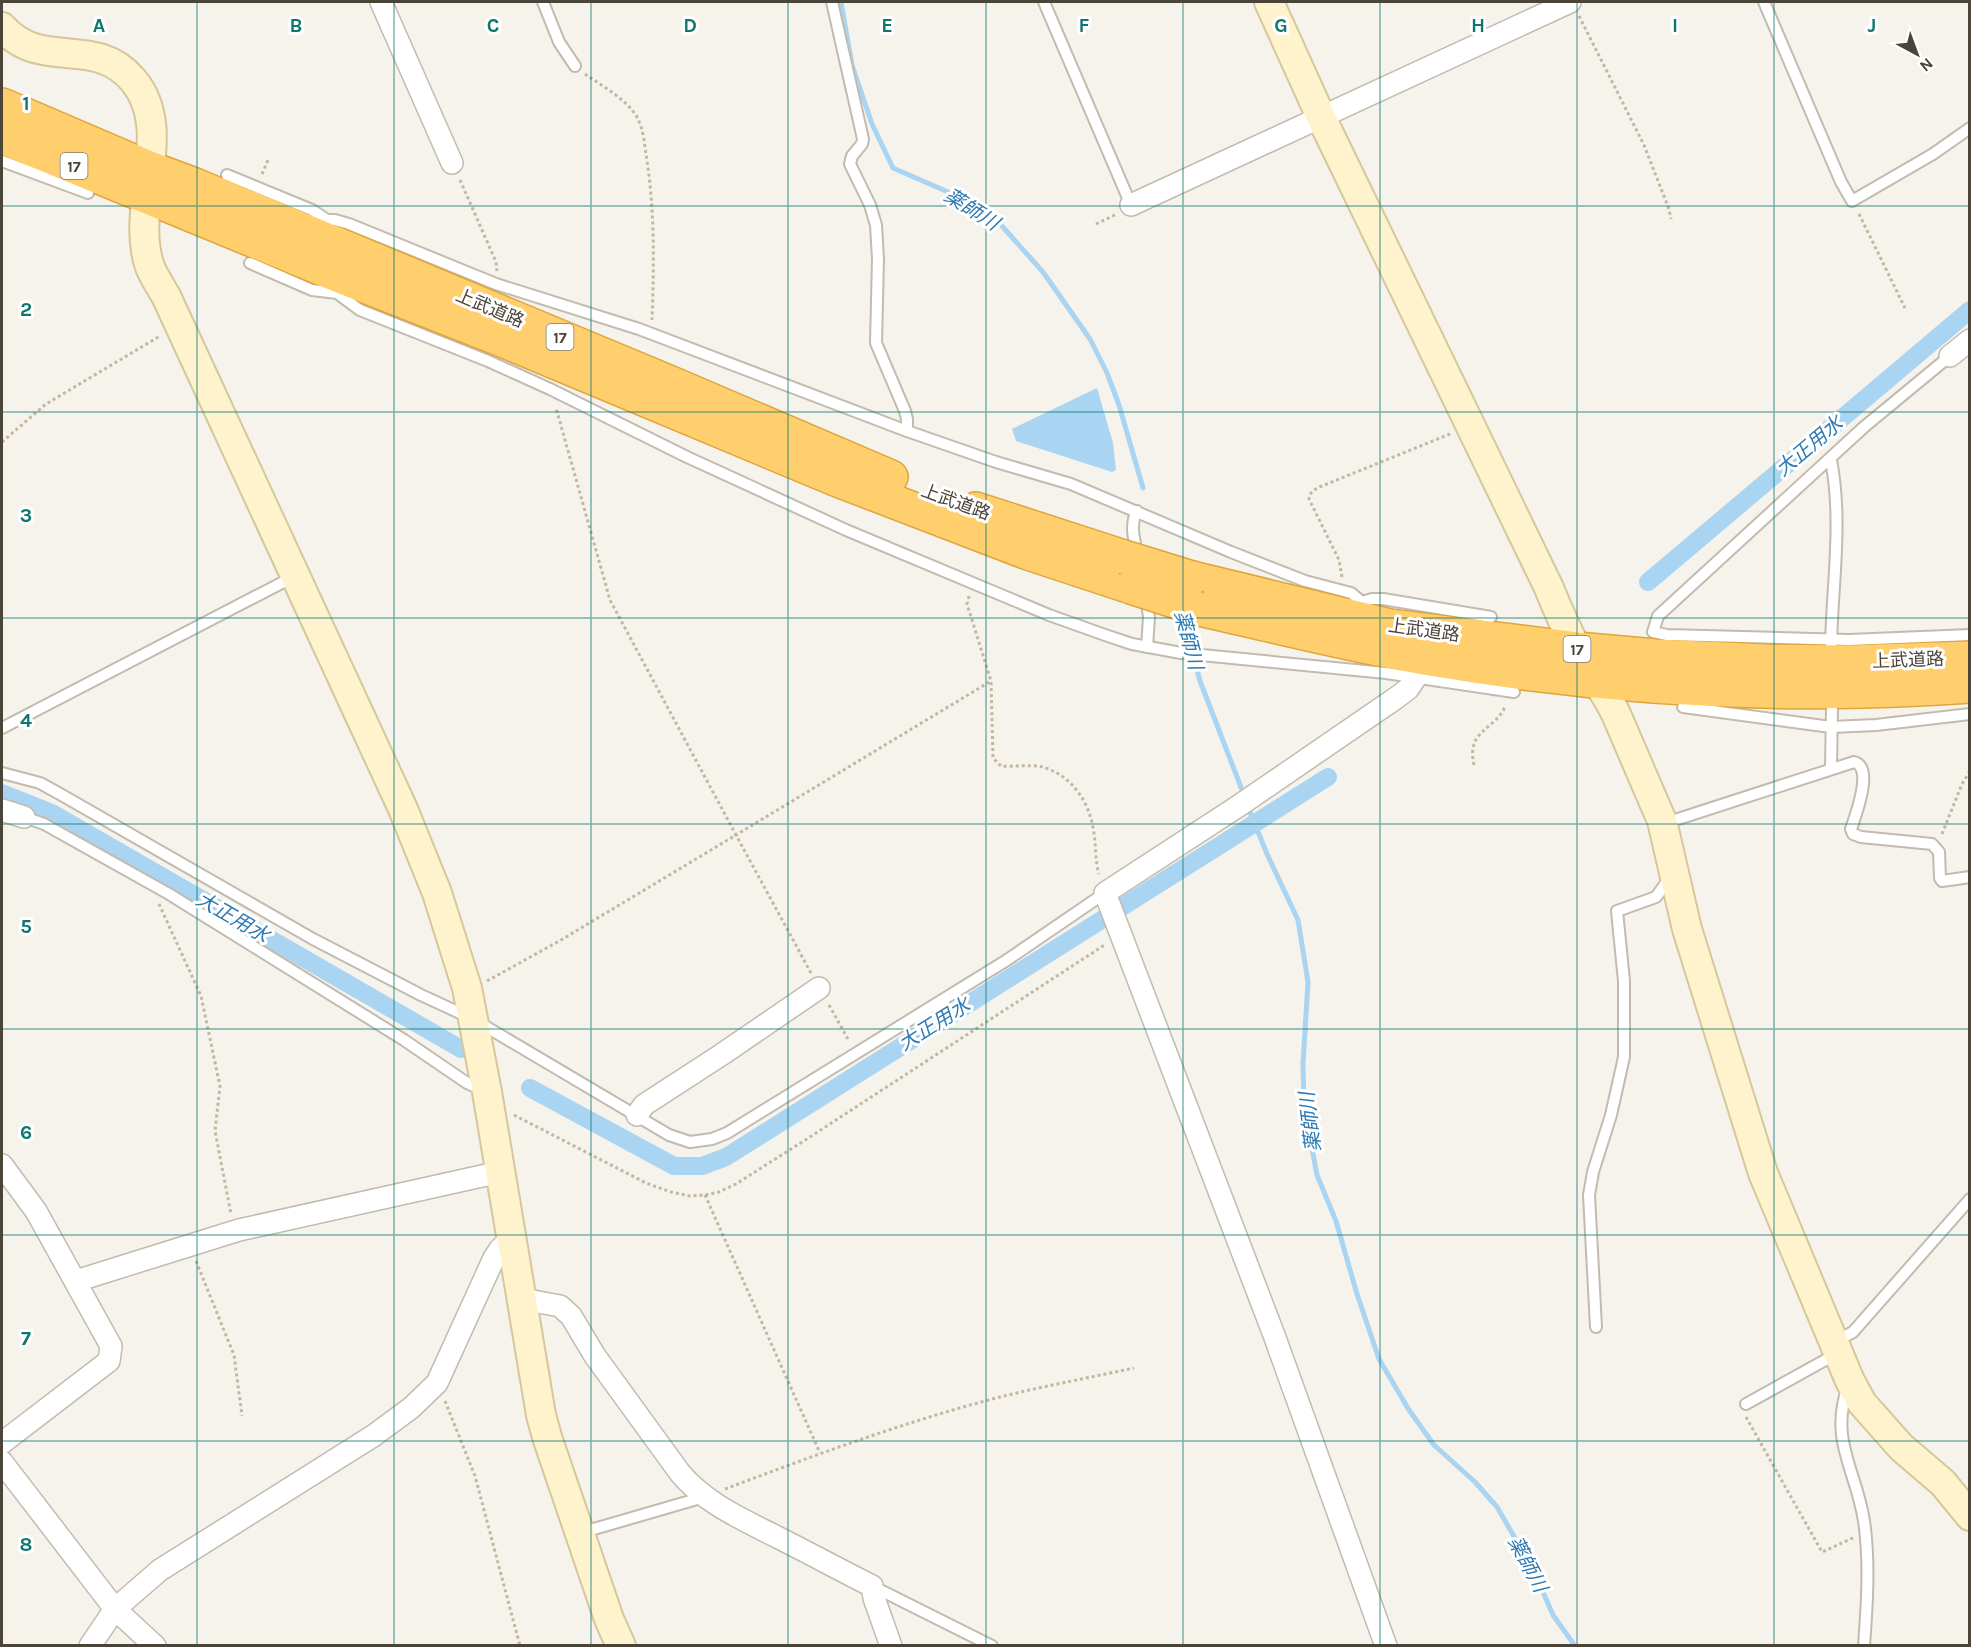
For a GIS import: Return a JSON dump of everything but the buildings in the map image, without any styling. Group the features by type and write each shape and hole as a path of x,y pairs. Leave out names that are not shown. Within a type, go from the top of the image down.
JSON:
{"highway":[{"name":"上武道路","path":"2,105 339,285 507,342 868,492 1028,553 1127,572"},
{"name":"上武道路","path":"2,136 109,180 195,185 320,227 661,379 898,480 1015,524 1127,572 1422,669 1642,685 1772,691 1868,692 1970,686"},
{"name":"上武道路","path":"1195,593 1362,611 1390,626 1577,649 1655,656 1850,662 1970,658"}],"street":[{"path":"381,2 452,163"},
{"path":"1269,2 1321,117 1577,649 1612,706 1662,821 1687,929 1763,1173 1850,1381 1862,1403 1901,1447 1943,1483 1970,1516"},
{"path":"1131,206 1321,117 1573,6"},
{"path":"3,31 34,49 49,53 93,55 119,66 141,90 151,115 145,233 150,267 404,809 447,924 467,988 488,1092 537,1393 547,1437 609,1619 621,1646"},
{"path":"1950,356 1970,339"},
{"path":"1386,1646 1274,1335 1106,898 1396,698 1408,689 1422,669"},
{"path":"2,810 24,817"},
{"path":"637,1115 644,1105 819,987"},
{"path":"2,1165 36,1210 111,1346 109,1361 2,1443"},
{"path":"76,1281 234,1232 500,1172"},
{"path":"90,1646 115,1609 160,1570 373,1436 411,1407 437,1383 494,1258 500,1249 511,1240"},
{"path":"522,1299 560,1306 571,1316 595,1356 680,1473 704,1497 872,1586 891,1646"},
{"path":"2,1462 115,1609 155,1646"}],"lane":[{"path":"543,2 559,42 575,66"},
{"path":"832,2 863,139 862,144 852,156 850,164 870,205 876,225 878,259 876,343 905,411 907,431"},
{"path":"1044,2 1131,206"},
{"path":"1764,2 1841,182 1852,201 1933,154 1970,128"},
{"path":"2,161 88,194"},
{"path":"227,176 312,210 320,227 335,220 349,224 496,284 652,333 907,431 996,462 1071,484 1305,581 1351,593 1362,611 1372,599 1383,599 1491,617"},
{"path":"250,263 312,290 339,285 360,310 550,388 748,486 974,584 1094,631 1146,647 1216,658 1386,673 1422,669 1509,692"},
{"path":"1950,356 1864,428 1658,616 1653,632 1667,635 1831,645 1970,635"},
{"path":"1831,460 1834,473 1837,550 1831,645"},
{"path":"1137,511 1132,527 1149,617 1146,647"},
{"path":"2,728 295,576"},
{"path":"1831,769 1832,707"},
{"path":"1683,708 1831,727 1876,726 1970,714"},
{"path":"1662,821 1675,820 1854,762 1859,763 1863,768 1861,798 1851,829 1853,834 1861,837 1932,844 1939,852 1942,881 1970,877"},
{"path":"2,773 40,783 313,939 473,1019 681,1140 690,1142 712,1139 772,1106 1106,898"},
{"path":"24,817 44,824 153,885 404,1040 467,1083 488,1092"},
{"path":"1596,1328 1589,1195 1624,1057 1624,981 1617,911 1656,897 1674,871"},
{"path":"1746,1404 1835,1348 1852,1332 1970,1199"},
{"path":"1850,1381 1842,1404 1841,1438 1857,1489 1864,1522 1867,1604 1864,1646"},
{"path":"580,1533 704,1497"},
{"path":"872,1586 992,1646"}],"path":[{"path":"1573,6 1644,145 1671,219"},
{"path":"575,66 625,102 637,116 642,129 651,187 654,226 652,333"},
{"path":"452,163 496,262 496,284"},
{"path":"1852,201 1905,308"},
{"path":"2,442 46,404 179,325"},
{"path":"550,388 610,600 736,836 856,1053"},
{"path":"1340,590 1342,570 1313,507 1311,493 1317,488 1470,425"},
{"path":"974,584 967,604 991,681 993,758 1001,766 1042,767 1070,780 1088,806 1094,832 1097,866 1106,898"},
{"path":"500,974 736,836 991,681"},
{"path":"1474,765 1472,746 1479,734 1502,714 1509,692"},
{"path":"1936,847 1970,771"},
{"path":"153,885 165,920 201,996 220,1086 214,1131 234,1232"},
{"path":"705,1195 820,1454"},
{"path":"190,1246 234,1355 242,1416"},
{"path":"704,1497 820,1454 1008,1395 1134,1368"},
{"path":"437,1383 475,1476 520,1646"},
{"path":"1746,1404 1745,1414 1822,1552 1849,1538 1865,1536"}],"water":[{"path":"1097,388 1113,443 1116,470 1112,472 1016,441 1012,429"}],"waterway":[{"name":"薬師川","path":"841,2 852,65 872,124 893,168 962,198 1001,225 1043,272 1090,339 1107,373 1119,405 1143,488"},
{"name":"大正用水","path":"1648,582 1970,310"},
{"name":"薬師川","path":"1183,617 1200,681 1244,795"},
{"name":"大正用水","path":"530,1088 674,1166 702,1166 726,1157 1328,777"},
{"name":"大正用水","path":"2,793 52,813 461,1049"},
{"name":"薬師川","path":"1248,807 1298,920 1308,982 1303,1064 1304,1107 1317,1175 1336,1221 1379,1359 1409,1410 1434,1445 1475,1482 1497,1507 1533,1569 1553,1615 1575,1646"}]}
